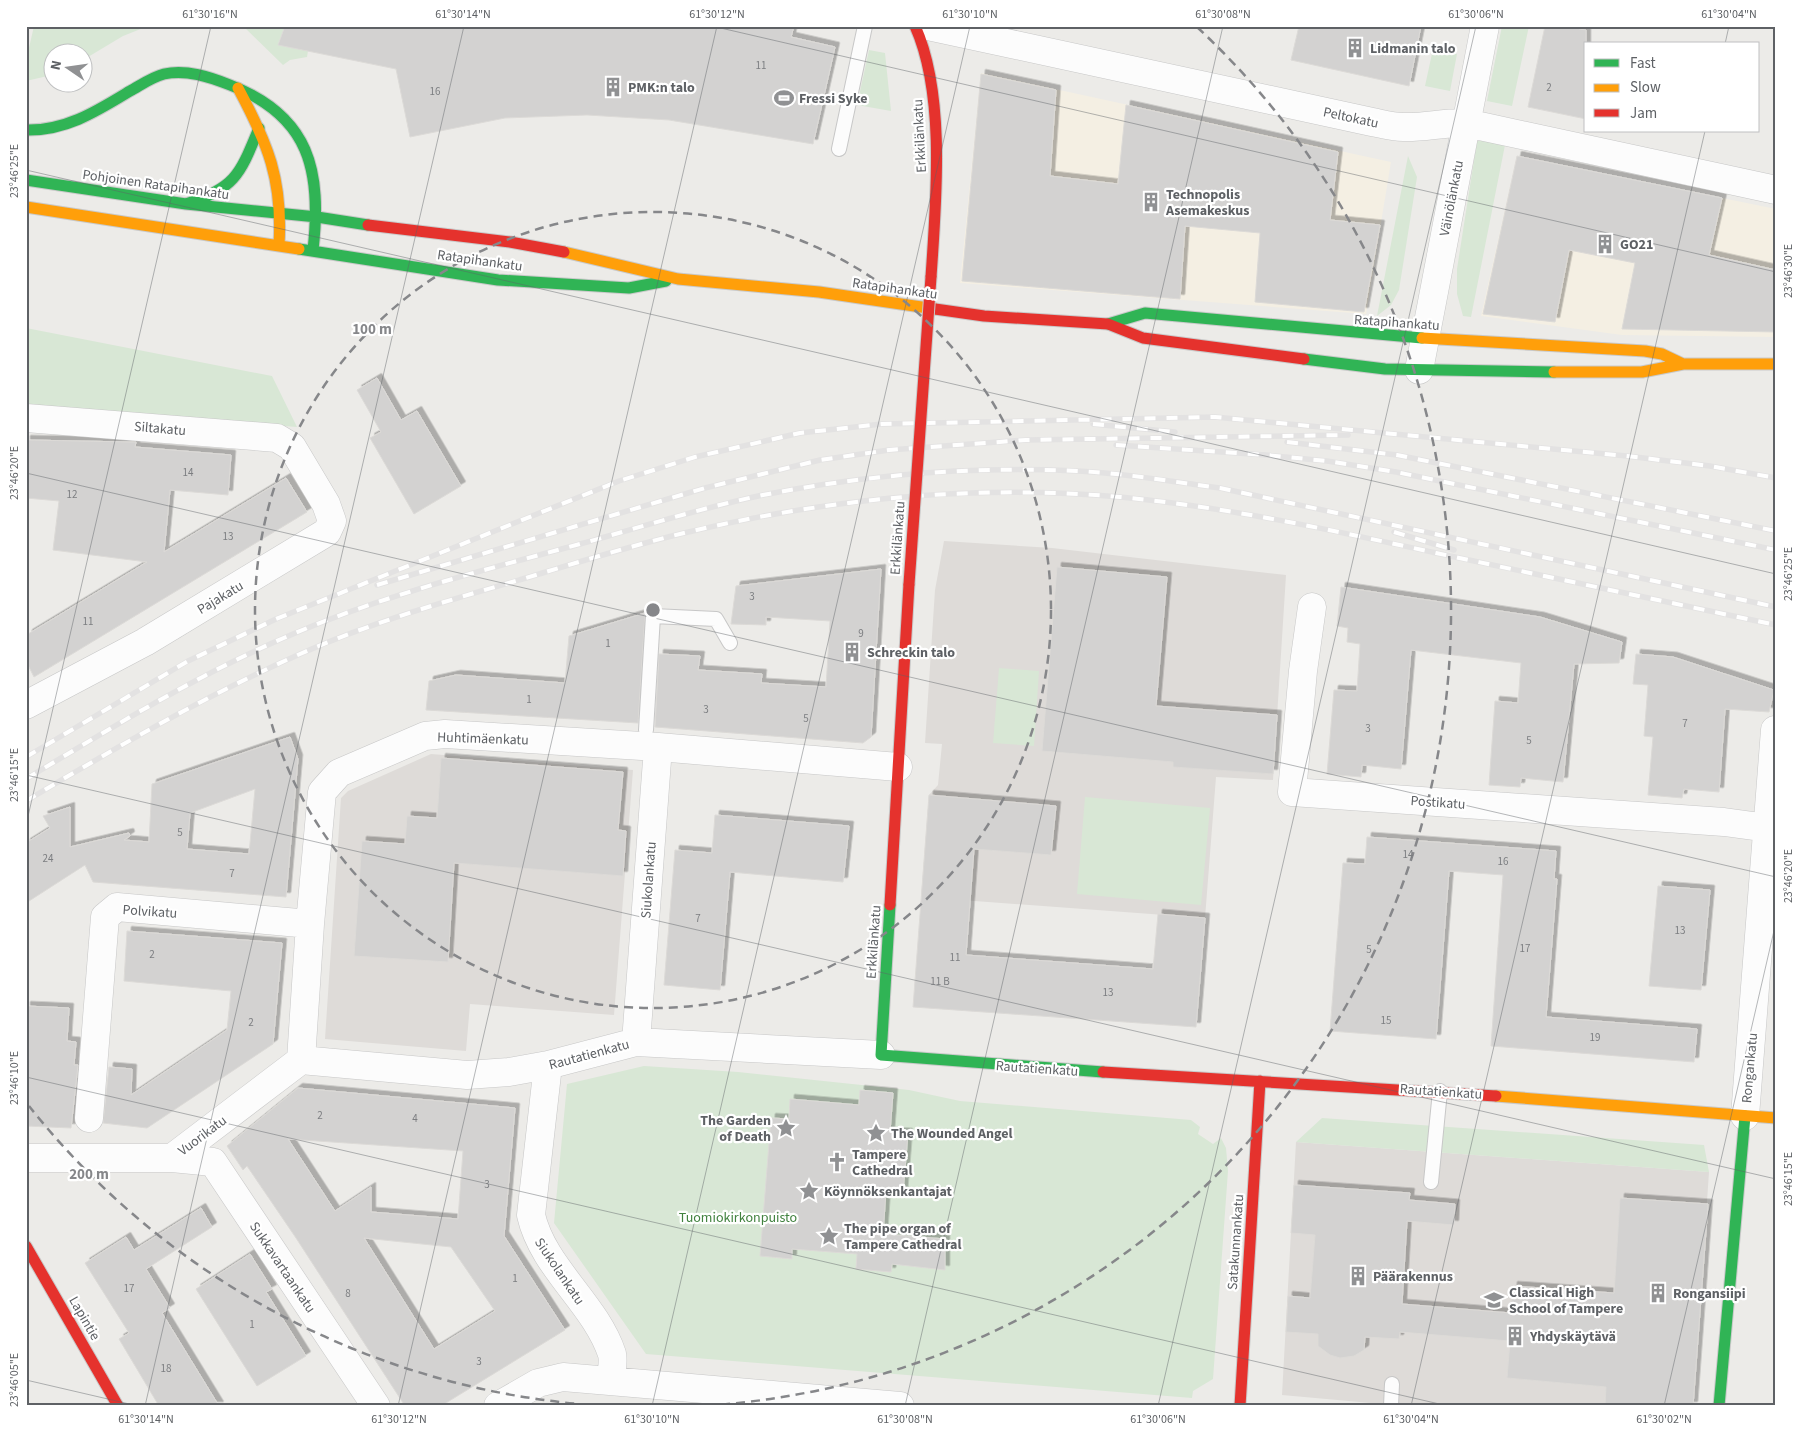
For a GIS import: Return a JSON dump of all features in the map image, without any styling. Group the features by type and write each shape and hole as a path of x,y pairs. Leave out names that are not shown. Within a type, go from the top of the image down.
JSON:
{"main road":[{"name":"Erkkilänkatu","path":"880,1055 908,584 931,277 936,168 932,82 921,39 915,26"},
{"path":"26,130 38,131 62,128 165,74 179,73 206,76 238,88 283,115 301,142 315,187 317,217 313,250"},
{"path":"26,207 279,245 283,215 270,151 238,88"},
{"path":"186,204 214,196 230,185 241,172 259,128"},
{"name":"Pohjoinen Ratapihankatu","path":"26,180 186,204 283,215"},
{"name":"Ratapihankatu","path":"283,215 317,217 411,232 510,242 581,255 678,279 819,292 984,316 1108,324 1143,338 1352,366 1419,370 1642,372 1683,364 1776,364"},
{"name":"Ratapihankatu","path":"279,245 498,280 629,288 678,279"},
{"name":"Ratapihankatu","path":"1108,324 1145,313 1346,334 1644,351 1662,354 1683,364"},
{"name":"Rautatienkatu","path":"880,1055 1187,1079 1440,1091 1776,1118"},
{"name":"Satakunnankatu","path":"1240,1406 1260,1081"},
{"name":"Rongankatu","path":"1719,1406 1745,1116"},
{"name":"Lapintie","path":"26,1246 118,1406"}],"street":[{"name":"Peltokatu","path":"928,26 1082,61 1401,127 1422,127 1444,122 1466,123 1776,190"},
{"name":"Väinölänkatu","path":"1419,370 1486,26"},
{"name":"Siltakatu","path":"26,418 277,438 292,447"},
{"name":"Pajakatu","path":"26,705 145,642 327,532 332,521 326,504 292,447"},
{"name":"Postikatu","path":"1312,607 1303,671 1292,792 1724,822 1768,828"},
{"name":"Rongankatu","path":"1745,1116 1776,730"},
{"name":"Huhtimäenkatu","path":"301,1060 310,924 322,792 339,773 425,736 445,734 652,738 898,767"},
{"name":"Siukolankatu","path":"636,1042 652,738"},
{"name":"Polvikatu","path":"89,1118 105,918 117,907 310,924"},
{"name":"Rautatienkatu","path":"301,1060 444,1075 509,1072 548,1065 636,1042 880,1055"},
{"name":"Vuorikatu","path":"26,1158 172,1158 301,1060"},
{"name":"Siukolankatu","path":"548,1065 531,1215 536,1235 597,1325 612,1356 611,1381"},
{"name":"Sukkavartaankatu","path":"172,1158 213,1162 376,1406"},
{"path":"498,1406 538,1383 563,1377 848,1404 900,1406"}],"lane":[{"path":"838,150 865,26"},
{"path":"652,738 654,616 716,619 730,643"},
{"path":"1431,1182 1440,1091"},
{"path":"1391,1406 1392,1384"}],"shaded area":[{"name":"Technopolis Asemakeskus","path":"981,73 1391,162 1366,314 960,283"},
{"name":"GO21","path":"1517,156 1776,209 1776,337 1622,335 1481,316"},
{"path":"944,541 1052,548 1286,575 1273,780 1216,777 1205,918 921,897 929,795 938,785 942,744 925,743 935,590"},
{"path":"431,754 633,770 614,1015 470,1004 466,1051 325,1039 341,798 348,791"},
{"name":"Classical High School of Tampere","path":"1296,1142 1709,1172 1693,1406 1404,1406 1282,1395"}],"green space":[{"path":"34,26 148,26 123,36 92,55 92,42 42,42 42,77 26,81 26,61"},
{"path":"243,26 285,26 278,44 308,51 307,57 290,60 283,65"},
{"path":"1502,26 1529,26 1512,106 1487,101"},
{"path":"1433,49 1457,54 1450,91 1425,86"},
{"path":"869,50 885,53 891,111 857,105"},
{"path":"1477,141 1492,141 1505,145 1471,317 1463,316 1457,294 1457,269"},
{"path":"1408,156 1417,177 1399,290 1391,305 1377,316"},
{"path":"26,328 272,376 297,427 26,407"},
{"path":"999,668 1039,671 1034,746 993,743"},
{"path":"1085,797 1210,808 1201,905 1077,894"},
{"name":"Tuomiokirkonpuisto","path":"644,1066 738,1072 909,1090 960,1101 1191,1120 1200,1127 1198,1134 1213,1144 1221,1138 1226,1148 1228,1171 1213,1379 1193,1391 1192,1398 646,1354 554,1223 567,1084"},
{"path":"1322,1118 1704,1145 1709,1172 1296,1142"}],"building":[{"name":"PMK:n talo","path":"285,26 794,26 791,37 835,47 813,144 669,120 587,115 505,118 410,137 396,69 278,45"},
{"name":"Lidmanin talo","path":"1299,26 1421,26 1409,86 1291,60"},
{"path":"1545,26 1580,26 1579,29 1586,30 1586,42 1584,42 1584,119 1528,107"},
{"name":"Technopolis Asemakeskus","path":"981,74 1056,90 1050,176 1118,184 1126,105 1338,152 1330,220 1380,225 1364,312 1255,302 1260,233 1185,226 1180,299 962,281"},
{"name":"GO21","path":"1517,156 1722,198 1709,255 1776,270 1776,332 1622,329 1635,263 1569,250 1555,322 1483,314"},
{"path":"377,378 401,420 417,411 461,486 414,514 370,438 381,432 357,390"},
{"path":"26,440 136,442 135,447 231,455 228,495 170,490 164,552 286,478 307,512 34,677 26,661 28,634 147,562 53,550 59,501 26,498"},
{"path":"1057,567 1167,577 1156,706 1277,715 1273,774 1173,767 1173,762 1042,751"},
{"name":"Schreckin talo","path":"881,569 871,737 863,743 655,727 659,654 700,656 698,670 762,674 761,683 826,687 830,621 766,617 766,625 731,624 736,586"},
{"path":"1341,587 1540,617 1622,642 1619,663 1574,664 1563,782 1521,778 1520,787 1489,785 1495,701 1518,703 1521,663 1411,650 1401,769 1362,765 1361,777 1327,774 1334,690 1357,691 1360,644 1347,642 1348,628 1337,626"},
{"path":"645,613 638,723 426,710 429,681 456,675 565,683 569,636"},
{"path":"1636,654 1673,657 1774,690 1769,712 1725,709 1719,792 1684,789 1682,798 1648,795 1653,737 1644,736 1648,685 1633,684"},
{"path":"290,737 298,759 286,897 93,882 85,865 26,903 26,843 50,828 43,816 70,807 70,847 129,833 130,836 124,840 149,842 152,784","holes":["255,789 249,854 187,849 190,813"]},
{"path":"441,758 623,772 618,830 626,831 623,876 454,863 448,962 354,956 362,841 405,844 407,816 437,818"},
{"path":"929,795 1056,806 1051,855 974,849 966,955 1153,969 1158,914 1205,918 1196,1027 913,1007"},
{"path":"715,815 849,826 843,882 730,872 720,990 664,985 675,850 712,853"},
{"path":"1367,837 1556,851 1554,879 1557,879 1546,1017 1697,1029 1694,1062 1491,1046 1503,875 1449,871 1436,1039 1330,1031 1343,863 1365,864"},
{"path":"1658,886 1710,890 1701,990 1649,986"},
{"path":"127,931 282,943 273,1044 147,1128 103,1123 109,1067 132,1069 131,1095 227,1030 231,991 124,981"},
{"path":"26,1006 69,1008 67,1041 76,1042 74,1065 78,1065 71,1128 26,1126"},
{"path":"298,1088 515,1108 504,1236 565,1330 441,1406 405,1406 247,1166 243,1170 227,1146","holes":["288,1139 463,1151 458,1219 371,1212 371,1187 335,1211","364,1238 451,1247 495,1311 434,1349"]},
{"name":"Tampere Cathedral","path":"860,1090 893,1093 890,1132 908,1133 903,1193 886,1191 883,1234 945,1239 945,1270 892,1264 891,1272 856,1269 857,1254 792,1249 792,1259 760,1256 771,1118 789,1119 790,1099 859,1105"},
{"path":"1294,1185 1410,1193 1409,1200 1455,1204 1454,1225 1407,1221 1402,1304 1511,1313 1513,1286 1614,1293 1620,1198 1708,1204 1693,1406 1605,1406 1606,1387 1507,1378 1510,1341 1400,1332 1399,1339 1365,1337 1364,1350 1354,1356 1340,1358 1330,1355 1318,1346 1318,1334 1286,1332 1288,1296 1310,1298 1315,1235 1291,1233"},
{"path":"201,1208 212,1227 146,1269 170,1308 162,1313 219,1406 159,1406 119,1339 129,1333 85,1263 126,1237 134,1250"},
{"path":"250,1254 272,1289 266,1292 306,1356 257,1386 196,1289"}],"railway":[{"path":"26,757 188,661 276,619 619,481 695,457 800,433 882,424 1215,417 1627,456 1710,466 1776,478"},
{"path":"1093,424 1175,432"},
{"path":"377,585 705,488 820,460 889,450 1026,440 1348,435"},
{"path":"1287,442 1397,455 1776,531"},
{"path":"1116,445 1327,461 1396,472 1776,550"},
{"path":"26,779 219,668 286,637 358,609 468,574 717,506 802,488 880,477 959,471 1077,471 1220,488 1776,607"},
{"path":"26,801 127,742 230,687 327,642 383,622 585,560 684,533 792,511 901,497 1011,492 1065,493 1160,501 1318,528 1776,625"},
{"path":"1394,532 1454,550"}],"traffic: fast":[{"path":"26,130 54,127 81,118 151,79 164,74 189,73 230,85 257,98 278,113 294,130 305,150 312,171 315,195 313,250"},
{"path":"186,204 216,192 234,177 247,157 259,128"},
{"path":"26,180 186,204 317,217 368,225"},
{"path":"299,249 498,280 629,288 666,281"},
{"path":"1108,324 1145,313 1422,338"},
{"path":"1304,359 1385,369 1554,372"},
{"path":"890,905 881,1055 1103,1072"},
{"path":"1719,1406 1745,1116"}],"traffic: slow":[{"path":"238,88 258,127 276,182 280,222 279,245"},
{"path":"26,207 299,249"},
{"path":"564,252 678,279 819,292 935,309"},
{"path":"1422,338 1645,351 1662,354 1683,364"},
{"path":"1554,372 1642,372 1683,364 1776,364"},
{"path":"1496,1096 1776,1118"}],"traffic: jam":[{"path":"915,26 925,54 935,116 936,183 931,277"},
{"path":"368,225 510,242 564,252"},
{"path":"909,584 931,277"},
{"path":"935,309 984,316 1108,324 1143,338 1304,359"},
{"path":"890,905 909,584"},
{"path":"1103,1072 1496,1096"},
{"path":"1240,1406 1260,1081"},
{"path":"26,1246 118,1406"}],"place":[{"name":"Lidmanin talo","path":"1355,48"},
{"name":"PMK:n talo","path":"613,87"},
{"name":"Fressi Syke","path":"784,98"},
{"name":"Technopolis Asemakeskus","path":"1151,202"},
{"name":"GO21","path":"1605,244"},
{"name":"Schreckin talo","path":"852,652"},
{"name":"The Garden of Death","path":"786,1128"},
{"name":"The Wounded Angel","path":"876,1133"},
{"name":"Tampere Cathedral","path":"837,1162"},
{"name":"Köynnöksenkantajat","path":"809,1191"},
{"name":"The pipe organ of Tampere Cathedral","path":"829,1236"},
{"name":"Päärakennus","path":"1358,1276"},
{"name":"Rongansiipi","path":"1658,1293"},
{"name":"Classical High School of Tampere","path":"1494,1300"},
{"name":"Yhdyskäytävä","path":"1515,1336"}]}
